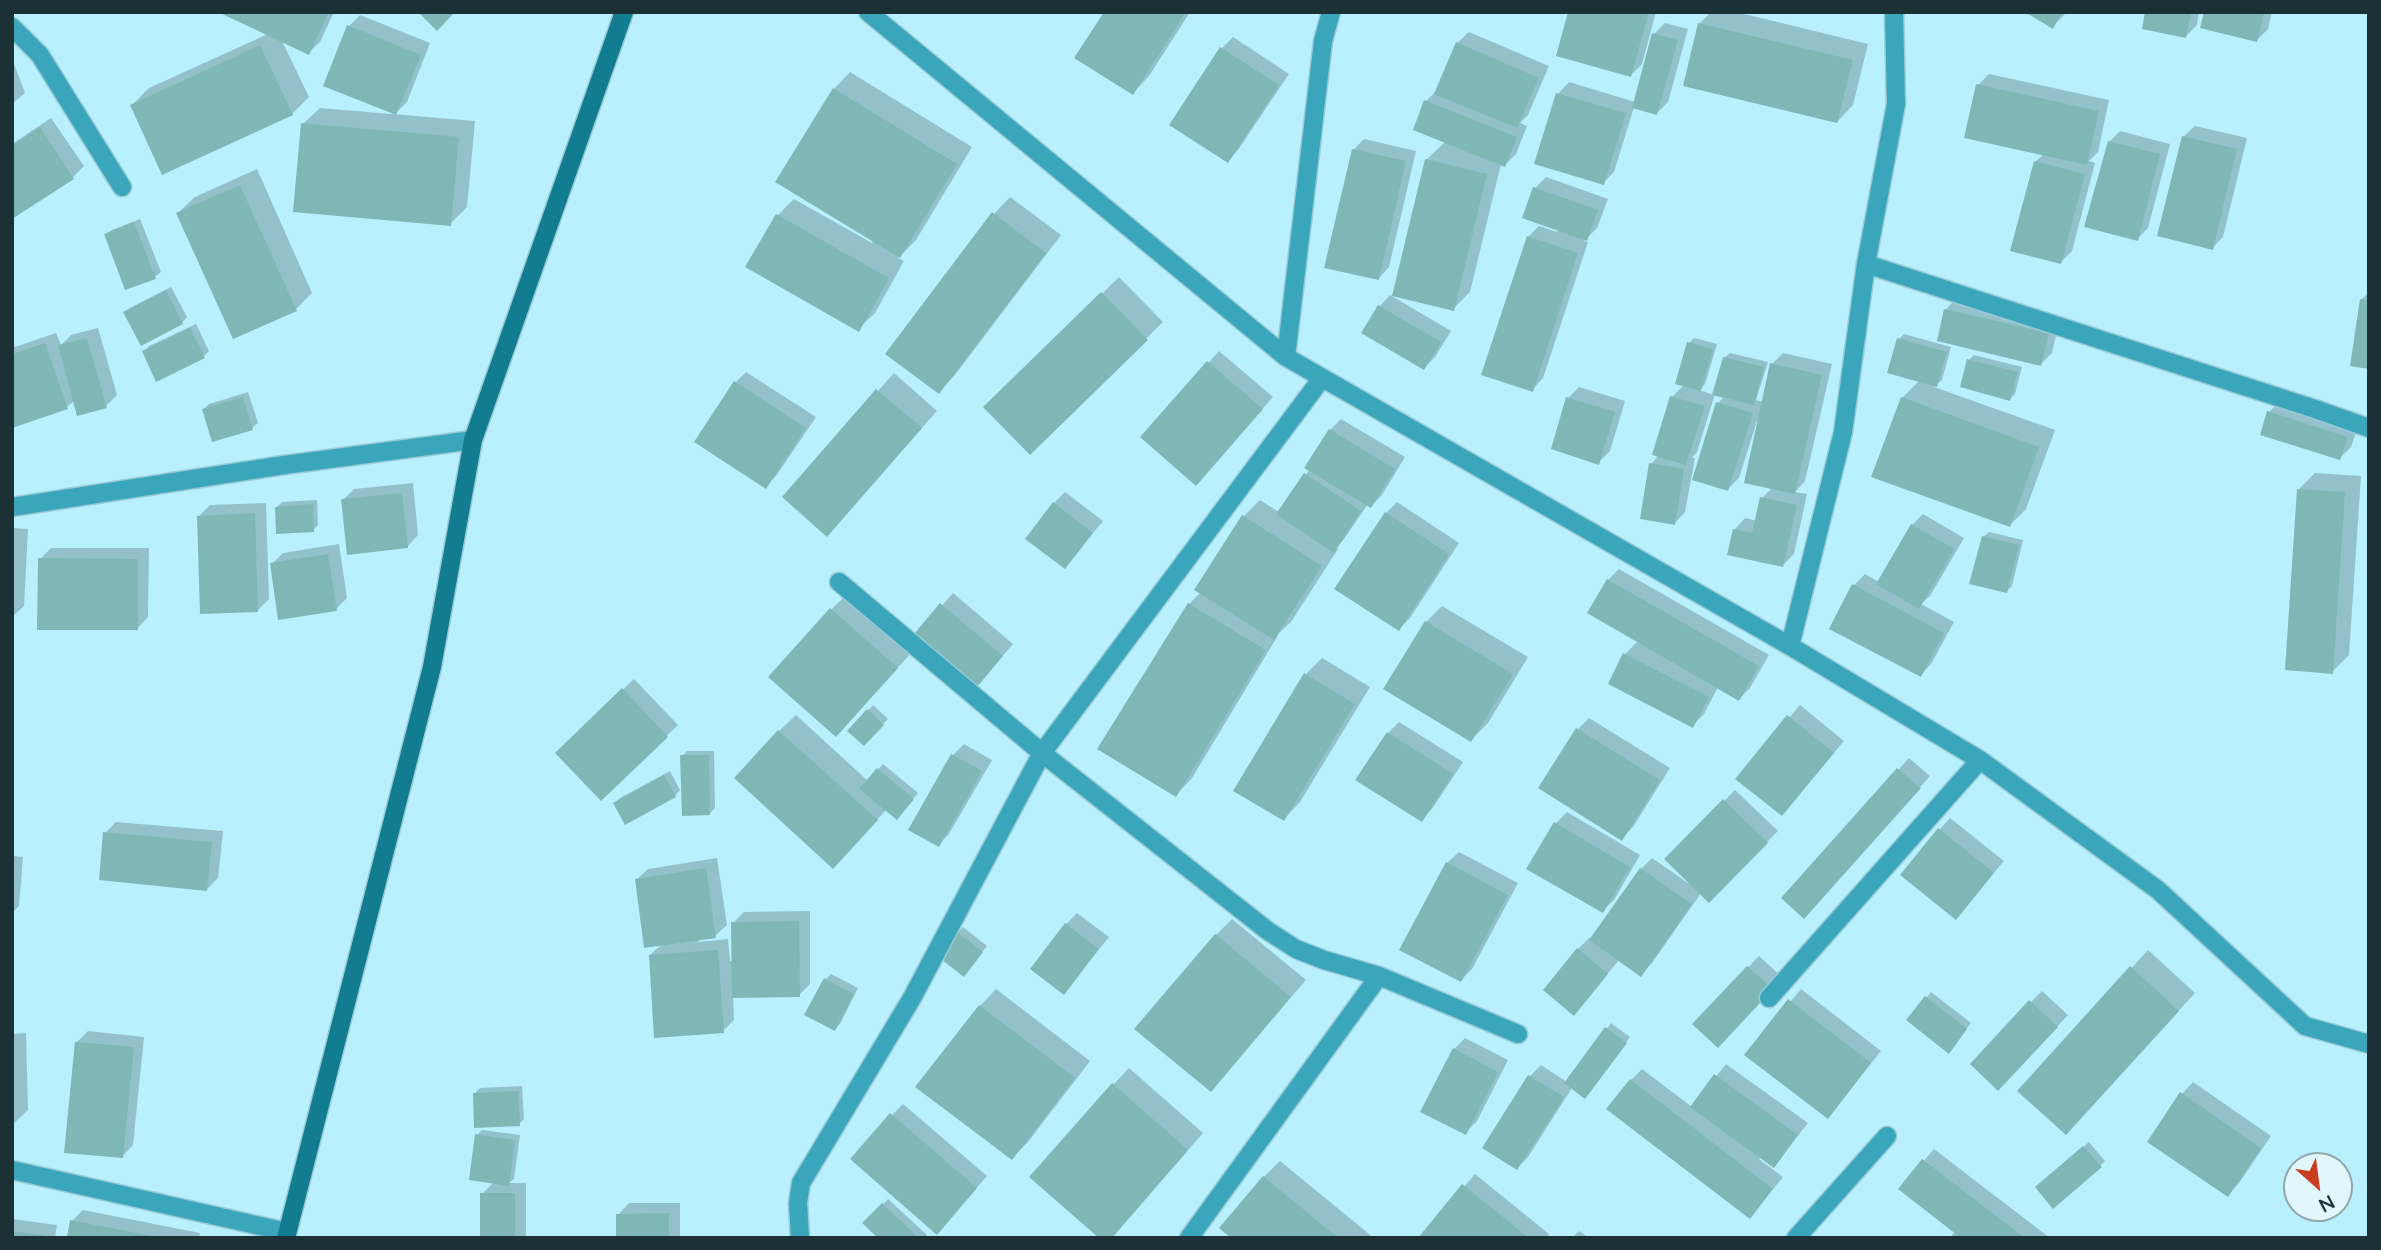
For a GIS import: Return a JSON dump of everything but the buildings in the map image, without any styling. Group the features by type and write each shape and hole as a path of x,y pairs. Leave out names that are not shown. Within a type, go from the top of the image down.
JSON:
{"street":[{"path":"12,1170 286,1235 432,667 473,440 624,12"},
{"path":"868,12 1286,357 1790,646 1980,760 2158,890 2305,1026 2369,1044"},
{"path":"1286,357 1323,41 1331,12"},
{"path":"1790,646 1843,432 1866,264 1896,104 1894,12"},
{"path":"12,27 40,55 122,187"},
{"path":"1866,264 2369,428"},
{"path":"800,1238 798,1203 802,1183 912,998 1042,753 1322,378"},
{"path":"12,507 284,464 473,440"},
{"path":"839,582 1042,753 1268,931 1305,953 1379,976 1518,1034"},
{"path":"1769,998 1980,760"},
{"path":"1189,1238 1379,976"},
{"path":"1796,1238 1887,1136"}]}
